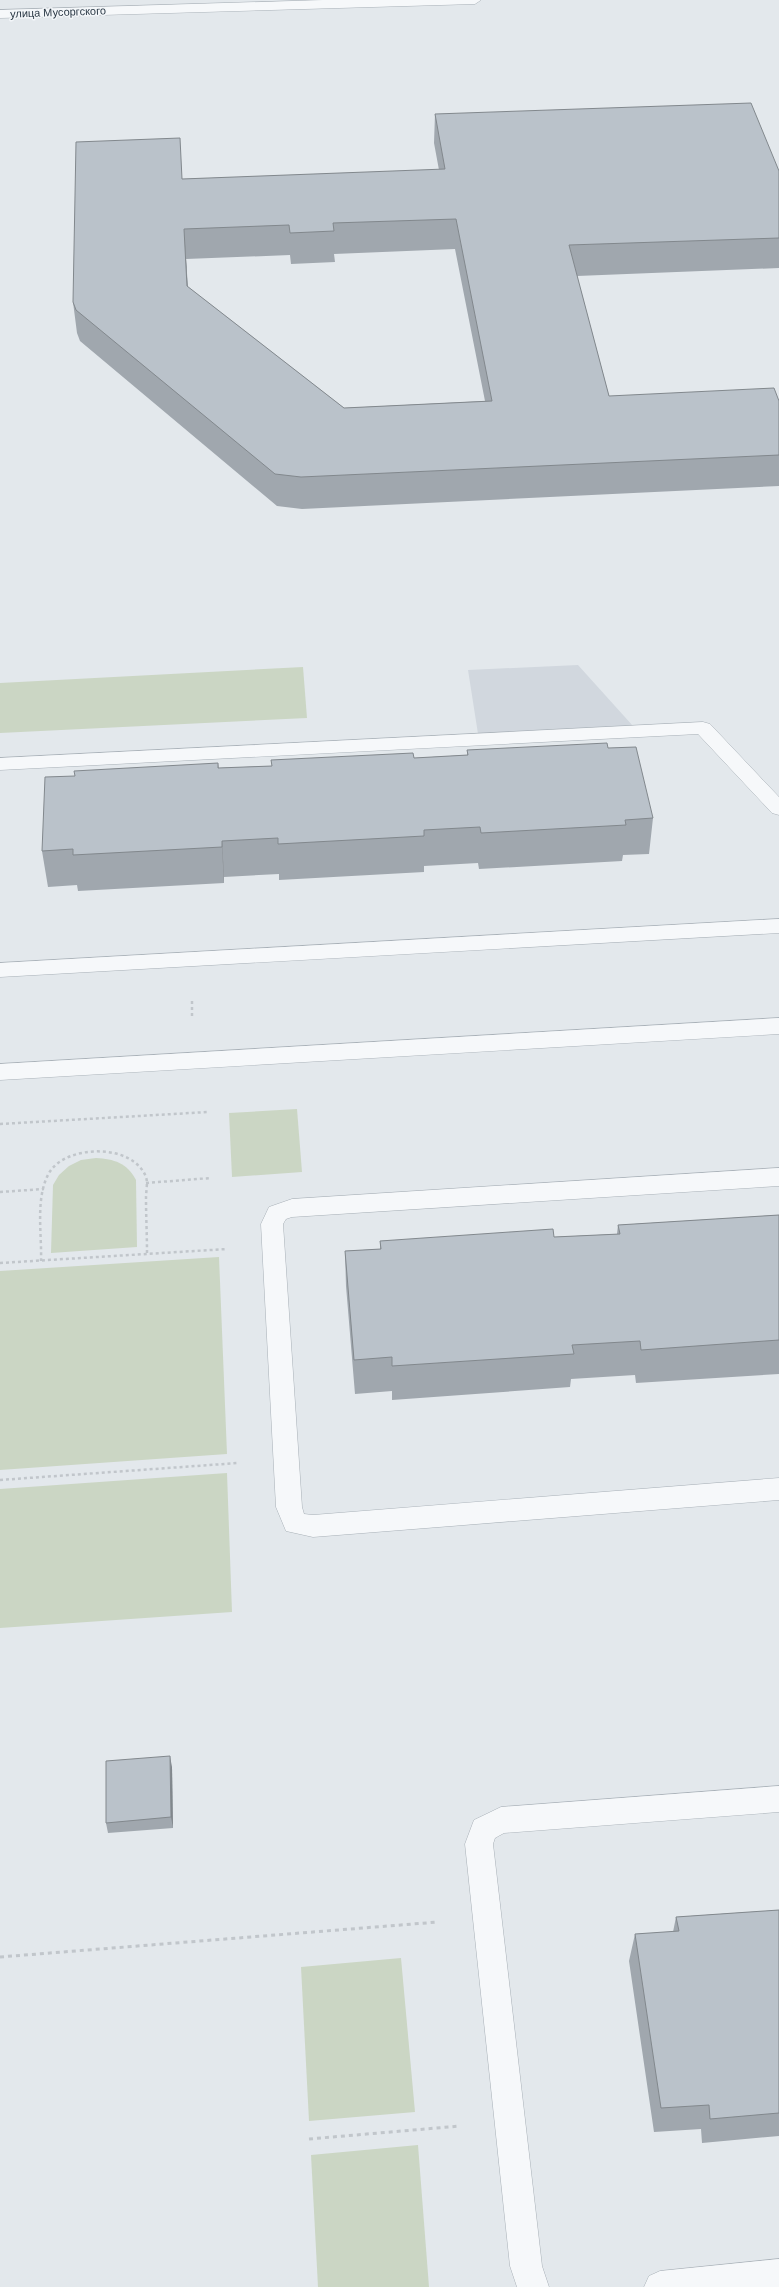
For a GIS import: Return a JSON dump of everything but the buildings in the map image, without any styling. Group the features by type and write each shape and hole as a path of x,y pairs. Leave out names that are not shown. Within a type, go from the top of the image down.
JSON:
{"street":[{"name":"улица Мусоргского","path":"0,14 225,3 475,0"},
{"path":"0,764 703,728 779,809"},
{"path":"0,970 779,926"},
{"path":"0,1072 779,1026"},
{"path":"779,1177 292,1208 277,1213 272,1224 289,1507 295,1523 313,1526 779,1489"},
{"path":"533,2287 526,2266 479,1844 484,1829 501,1820 779,1799"},
{"path":"660,2287 779,2275"}],"path":[{"path":"191,994 192,1023"},
{"path":"0,1124 208,1112"},
{"path":"41,1261 44,1184 51,1172 63,1161 79,1153 96,1150 114,1151 128,1157 140,1166 146,1178 147,1253"},
{"path":"146,1183 211,1178"},
{"path":"0,1192 44,1189"},
{"path":"0,1263 274,1245"},
{"path":"0,1480 286,1460"},
{"path":"0,1957 429,1923"},
{"path":"309,2139 510,2123"}],"shaded area":[{"path":"578,665 633,726 478,734 468,670"}],"green space":[{"path":"303,667 307,718 0,733 0,683"},
{"path":"297,1109 302,1172 232,1177 229,1113"},
{"path":"96,1158 109,1159 119,1163 132,1174 136,1180 137,1247 51,1253 53,1185 59,1175 69,1166 81,1160"},
{"path":"219,1257 227,1454 0,1470 0,1271"},
{"path":"227,1473 232,1612 0,1628 0,1489"},
{"path":"401,1958 415,2112 309,2121 301,1967"},
{"path":"418,2145 429,2287 318,2287 311,2155"}]}
